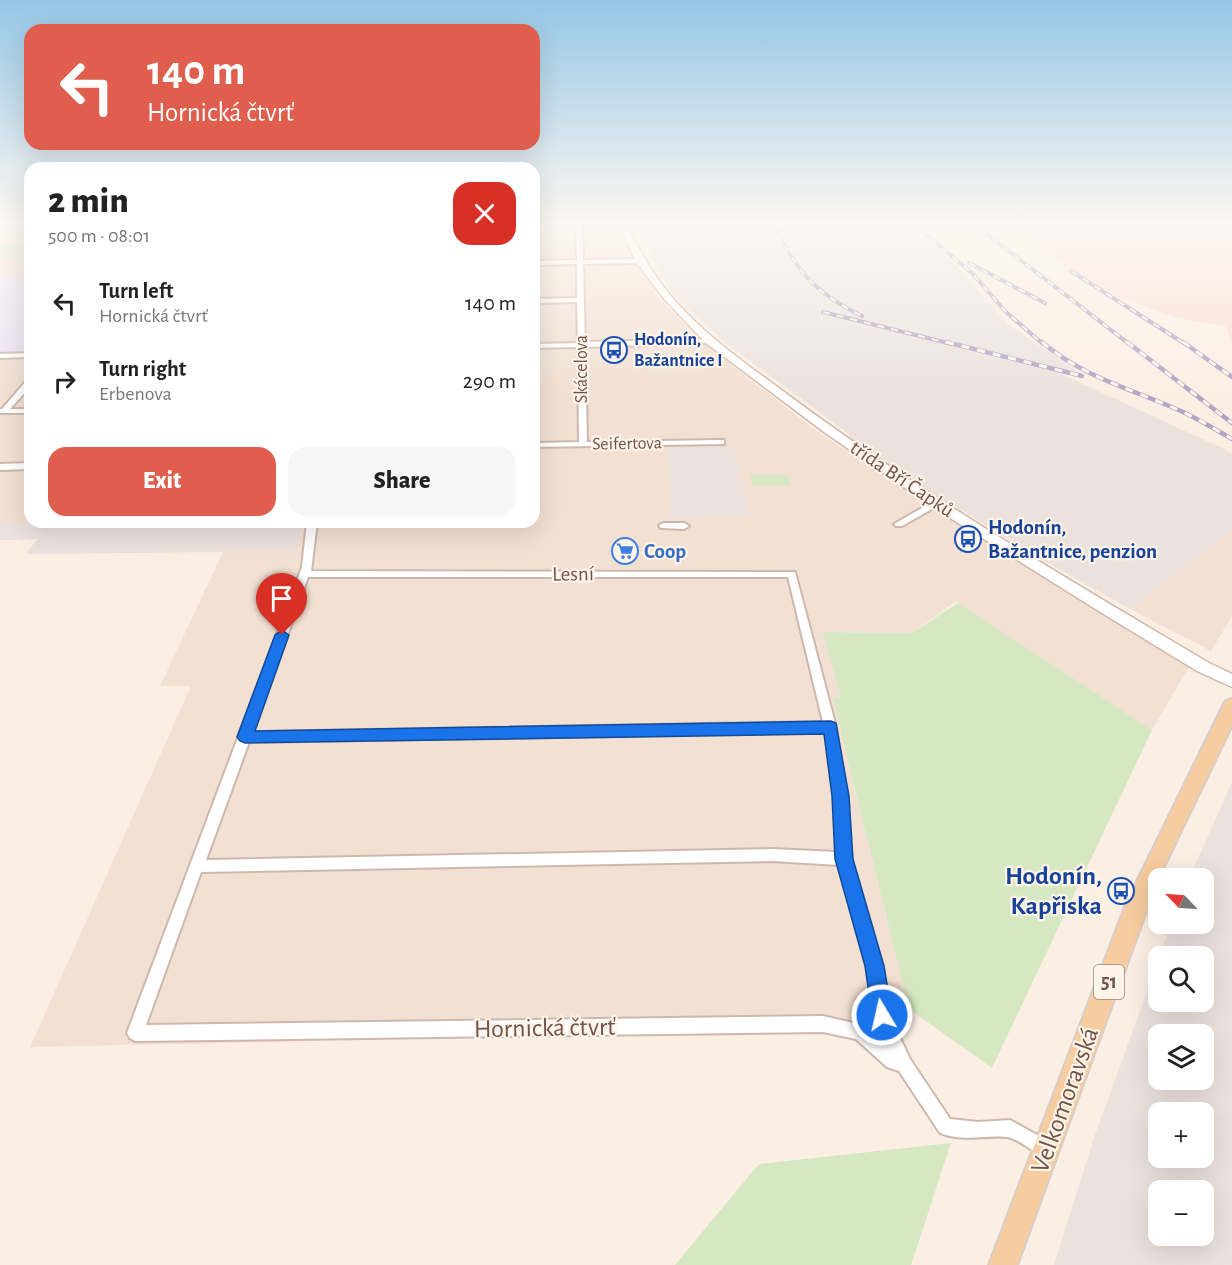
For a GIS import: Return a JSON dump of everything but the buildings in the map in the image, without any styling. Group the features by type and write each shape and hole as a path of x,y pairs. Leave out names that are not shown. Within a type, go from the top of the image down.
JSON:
{"main road":[{"name":"Velkomoravská","path":"1003,1265 1143,892 1232,706"}],"street":[{"name":"Skácelova","path":"580,280 583,445"},
{"name":"třída Bří Čapků","path":"654,280 668,298 710,341 828,430 936,502 1107,609 1203,667 1232,681"},
{"path":"540,301 581,300"},
{"path":"540,346 710,341"},
{"path":"0,356 24,355"},
{"path":"2,411 24,388"},
{"path":"2,411 24,411"},
{"name":"Seifertova","path":"540,445 721,442"},
{"path":"0,467 24,466"},
{"name":"třída Bří Čapků","path":"899,524 936,502"},
{"path":"664,526 684,526"},
{"name":"Hornická čtvrť","path":"311,528 304,574 135,1033 823,1024 860,1032 893,1061 904,1065"},
{"name":"Lesní","path":"304,574 792,574 831,727"},
{"path":"245,737 831,727 840,796 844,859 874,966 882,1015 904,1065 946,1127 978,1130 1010,1128 1047,1149"},
{"path":"198,866 301,866 772,855 844,859"},
{"path":"860,1032 882,1015"}],"shaded area":[{"path":"0,280 24,280 24,528 540,528 540,280 648,280 660,299 705,344 815,430 920,498 1190,665 1152,730 955,602 912,633 824,632 841,697 833,698 909,1009 905,1028 855,1037 827,1030 30,1047 191,686 160,686 223,552 28,554 27,552 38,539 0,540"},
{"path":"0,280 24,280 24,351 0,352"},
{"path":"664,280 969,280 1009,325 1077,371 1061,374 1232,454 1232,531 1130,609 1039,558 902,474 847,437 850,435 726,343 678,300"},
{"path":"1089,280 1232,280 1232,347 1226,326 1178,318 1122,299"},
{"path":"733,446 750,517 670,518 671,482 666,448"},
{"path":"24,523 24,528 302,528 296,550 28,554 27,552 38,539 0,540 0,524"},
{"path":"1232,526 1232,616 1211,651 1130,609"},
{"path":"1232,782 1232,1265 1054,1265 1094,1138 1148,989 1148,1012 1214,1012 1214,946 1163,946 1167,934 1214,934 1214,868 1194,868"}],"green space":[{"path":"750,475 787,475 790,486 753,486"},
{"path":"958,603 1152,730 992,1068 909,1009 833,698 841,697 823,632 912,633"},
{"path":"951,1143 911,1265 675,1265 759,1164"}],"railway":[{"path":"809,280 844,307 862,316"},
{"path":"978,280 1006,312 1043,344"},
{"path":"1001,280 1045,303"},
{"path":"1046,280 1129,344"},
{"path":"1085,280 1185,344"},
{"path":"823,312 952,344"},
{"path":"946,342 1082,376"},
{"path":"1042,342 1074,365 1183,412 1232,439"},
{"path":"1127,342 1232,423"},
{"path":"1183,342 1232,377"}],"place":[{"name":"Hodonín, Bažantnice I","path":"614,350"},
{"name":"Hodonín, Bažantnice, penzion","path":"968,539"},
{"name":"Coop","path":"625,551"},
{"name":"Hodonín, Kapřiska","path":"1121,891"}],"route":[{"path":"282,635 245,737 831,727 840,796 844,859 866,933 882,1015"}]}
